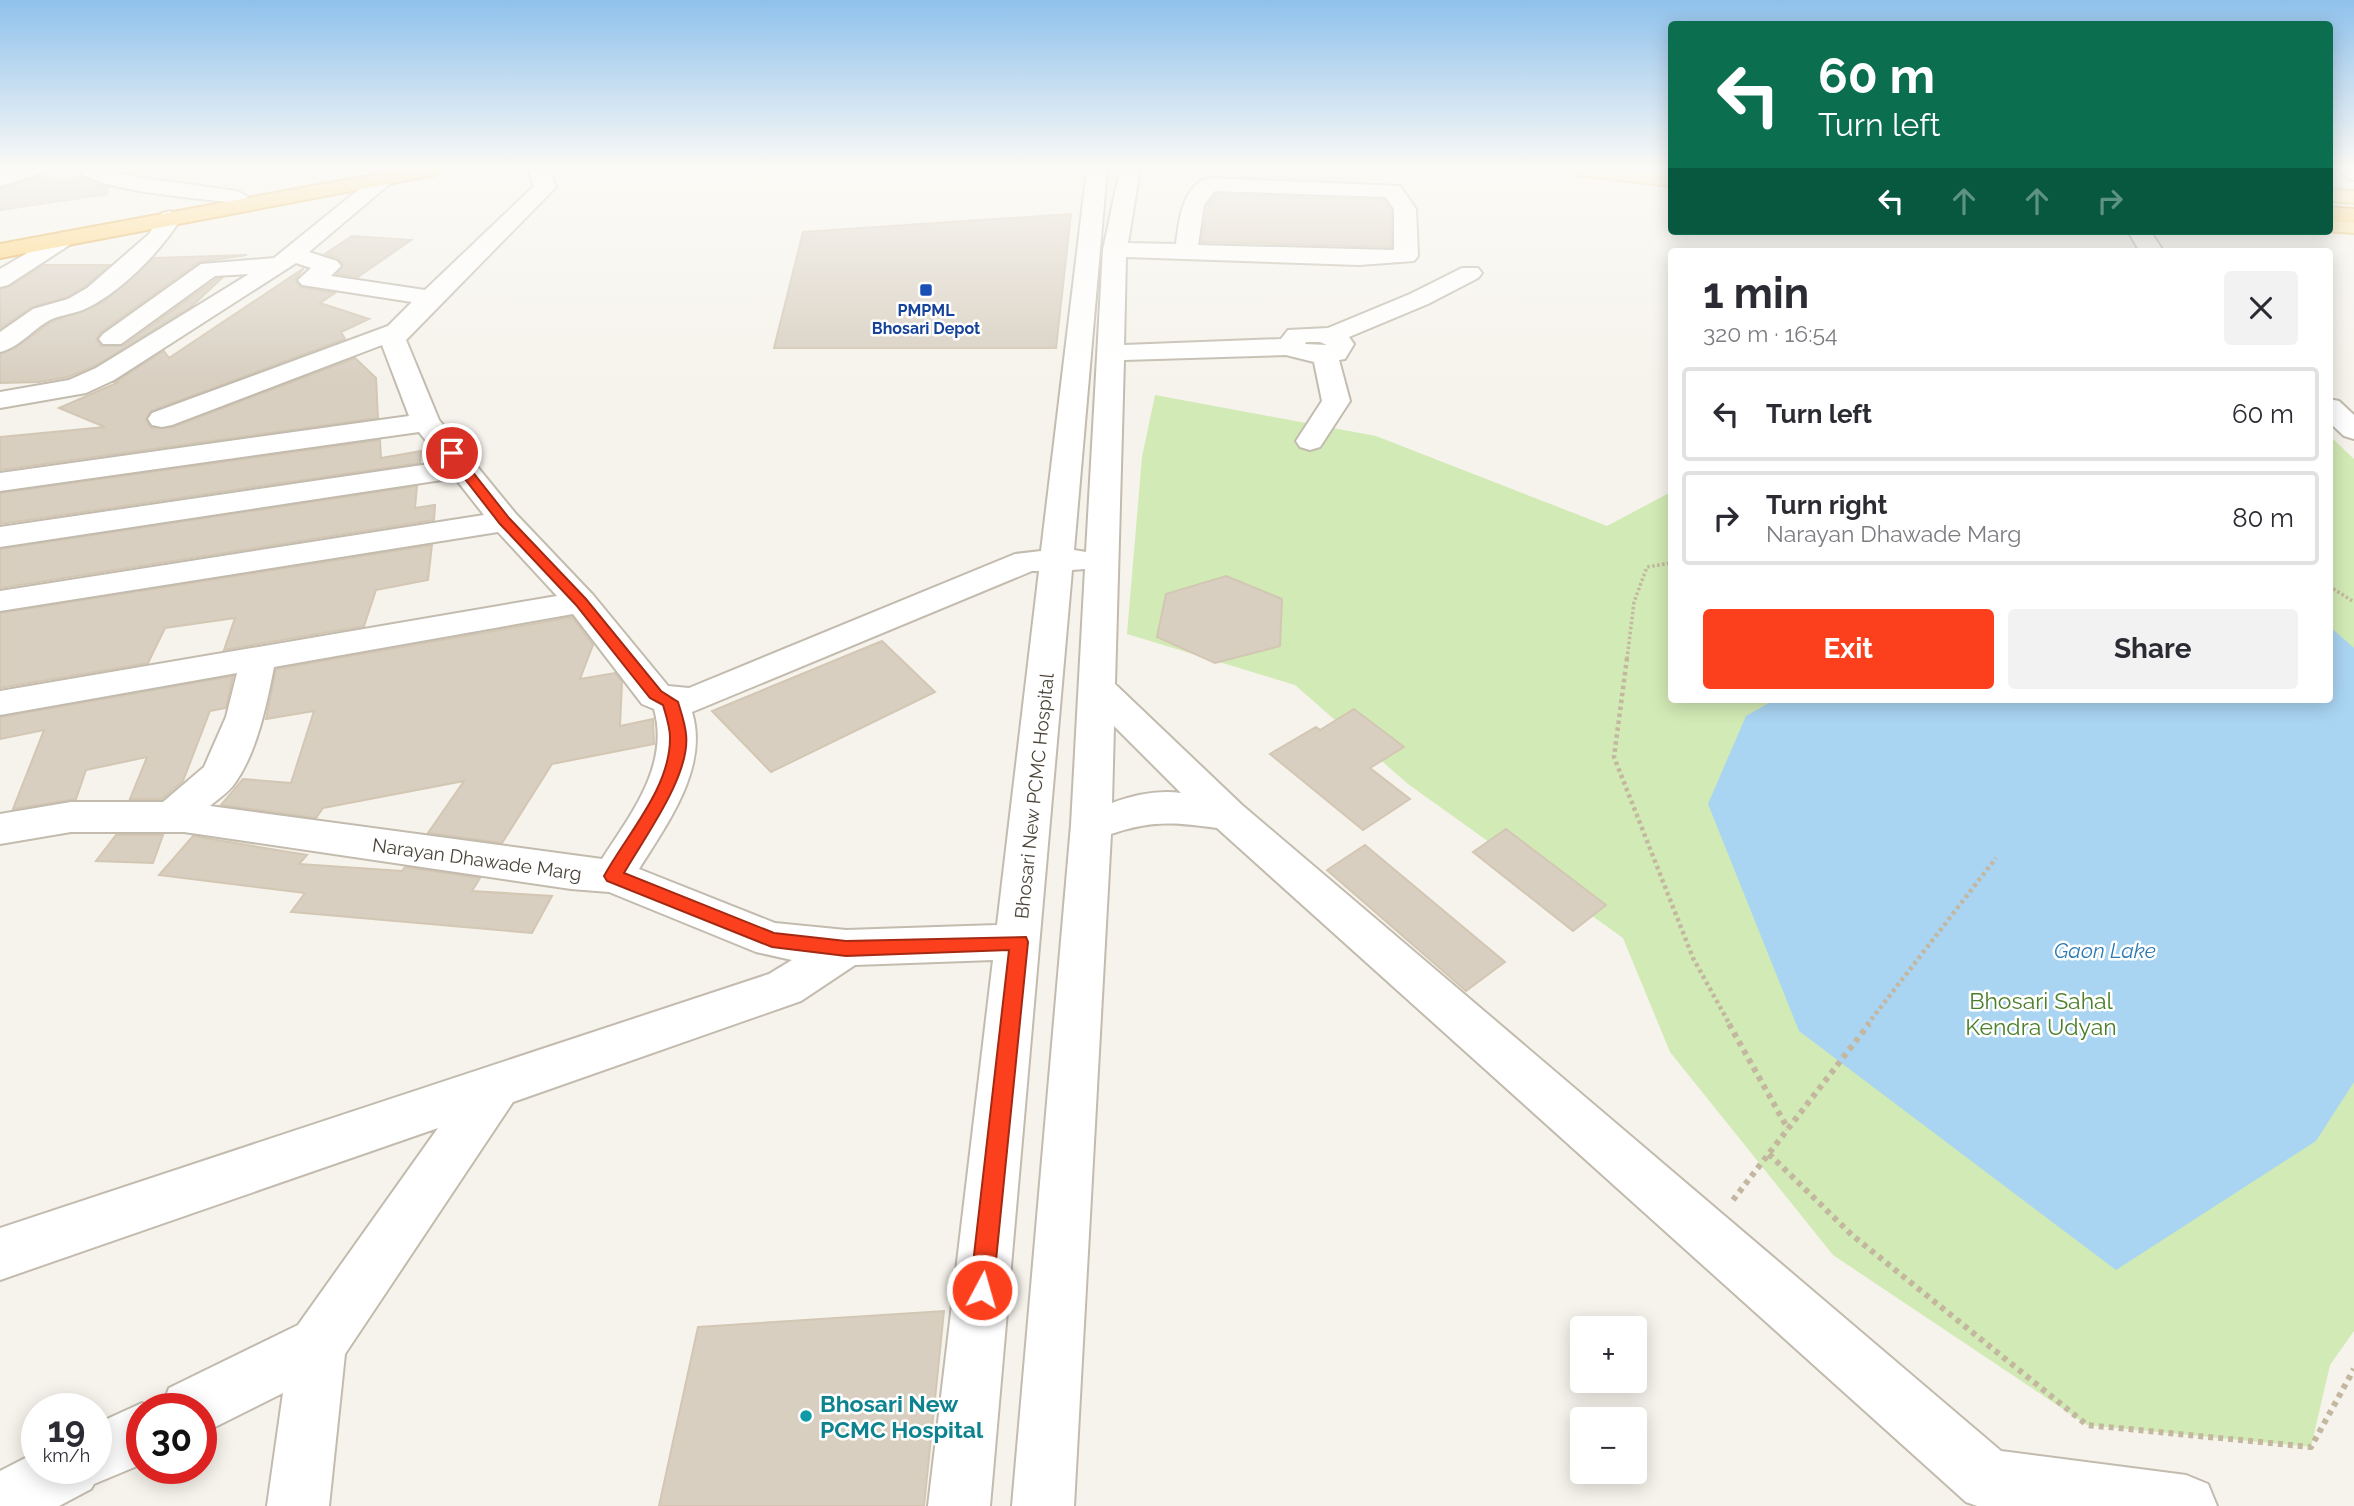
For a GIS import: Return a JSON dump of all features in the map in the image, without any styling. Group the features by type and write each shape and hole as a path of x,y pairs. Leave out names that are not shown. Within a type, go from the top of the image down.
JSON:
{"highway":[{"path":"0,251 62,239"}],"street":[{"path":"0,280 63,239"},
{"path":"0,344 42,314 77,304 96,293 157,239"},
{"path":"0,400 90,382 286,260 310,239"},
{"path":"492,239 397,331 393,340 426,422 505,521 581,602 655,695 670,702 694,700 1027,561 1104,560"},
{"name":"Bhosari New PCMC Hospital","path":"959,1506 1090,239"},
{"path":"1043,1506 1086,859 1092,813 1117,239"},
{"path":"1186,251 1188,239"},
{"path":"1115,250 1359,258 1406,256 1406,239"},
{"path":"56,376 153,313 209,269 286,260 329,266 310,280 432,298"},
{"path":"1111,353 1290,347 1304,354 1329,345 1470,273"},
{"path":"162,419 397,331"},
{"path":"1310,441 1336,401 1329,345"},
{"path":"2333,400 2354,398"},
{"path":"2333,411 2354,430"},
{"path":"0,482 426,422"},
{"path":"0,537 464,468"},
{"path":"0,601 505,521"},
{"path":"0,703 581,602"},
{"path":"172,817 220,775 245,717 258,658"},
{"path":"613,876 654,807 675,764 678,736 670,702"},
{"path":"1041,725 1096,706"},
{"path":"1096,706 1228,815 1989,1480 2186,1506"},
{"path":"1033,800 1092,813 1169,806 1228,815"},
{"name":"Narayan Dhawade Marg","path":"0,829 71,817 172,817 571,873 613,876 772,940 846,948 1019,942"},
{"path":"0,1254 785,988 846,948"},
{"path":"298,1506 318,1345 496,1086"},
{"path":"217,1396 318,1345"},
{"path":"0,1503 38,1484"}],"path":[{"path":"1668,564 1647,567 1634,602 1614,757 1693,958 1788,1129"},
{"path":"2333,588 2354,601"},
{"path":"1707,1234 1996,858"},
{"path":"1769,1154 1852,1235 2087,1425 2311,1447 2354,1369"}],"green space":[{"name":"Bhosari Sahal Kendra Udyan","path":"1155,395 1376,436 1607,526 1668,494 1668,703 2333,703 2333,439 2354,459 2354,1331 2330,1365 2311,1447 2087,1425 1833,1255 1670,1052 1623,938 1408,784 1295,685 1127,634 1142,457"}],"water":[{"name":"Gaon Lake","path":"2333,630 2354,648 2354,1082 2316,1141 2116,1270 1799,1031 1708,804 1746,716 1769,703 2333,703"}],"building":[{"path":"347,239 411,240 358,277 337,274 343,264 338,258 325,254"},
{"name":"PMPML Bhosari Depot","path":"801,239 1068,239 1056,348 774,348"},
{"path":"1202,239 1391,239 1391,247 1201,242"},
{"path":"247,255 199,262 101,332 96,339 101,346 123,346 216,279 222,278 191,307 95,366 68,377 39,382 0,383 0,354 15,348 51,322 102,303 154,258"},
{"path":"43,265 110,265 67,297 32,307 0,329 0,289 9,287"},
{"path":"304,268 295,280 300,287 335,293 320,303 369,319 341,332 345,339 151,411 146,420 151,428 173,427 355,358 376,378 378,418 0,470 0,437 105,427 59,408 119,382 115,382 164,351 169,358"},
{"path":"380,440 381,458 421,451 420,463 0,524 0,493"},
{"path":"417,486 415,508 435,505 434,520 0,588 0,549"},
{"path":"432,545 428,580 376,590 364,626 224,650 235,618 165,628 148,663 0,688 0,613"},
{"path":"1226,576 1282,599 1280,646 1215,663 1157,637 1166,594"},
{"path":"572,617 593,645 580,679 615,673 622,682 620,726 653,719 654,744 552,764 502,843 428,833 464,781 323,808 316,818 221,805 243,779 291,783 314,711 266,719 276,669"},
{"path":"882,641 935,692 771,772 712,711"},
{"path":"233,676 226,708 210,711 183,781 162,799 130,799 147,757 86,770 76,799 13,809 44,730 0,739 0,717"},
{"path":"1354,709 1404,747 1370,768 1410,799 1363,830 1270,754 1316,727 1320,730"},
{"path":"1506,829 1606,905 1573,931 1473,852"},
{"path":"116,835 163,835 153,863 96,861"},
{"path":"193,836 307,855 299,864 402,871 405,867 480,878 472,891 552,896 532,933 291,912 305,893 159,875"},
{"path":"1365,845 1505,962 1466,991 1327,870"},
{"name":"Bhosari New PCMC Hospital","path":"944,1311 924,1506 659,1506 698,1327"}],"place":[{"name":"PMPML Bhosari Depot","path":"926,290"},
{"name":"Bhosari New PCMC Hospital","path":"806,1416"}],"route":[{"path":"452,453 505,521 581,602 655,695 670,702 678,736 675,764 654,807 613,876 772,940 846,948 1019,942 982,1290"}]}
